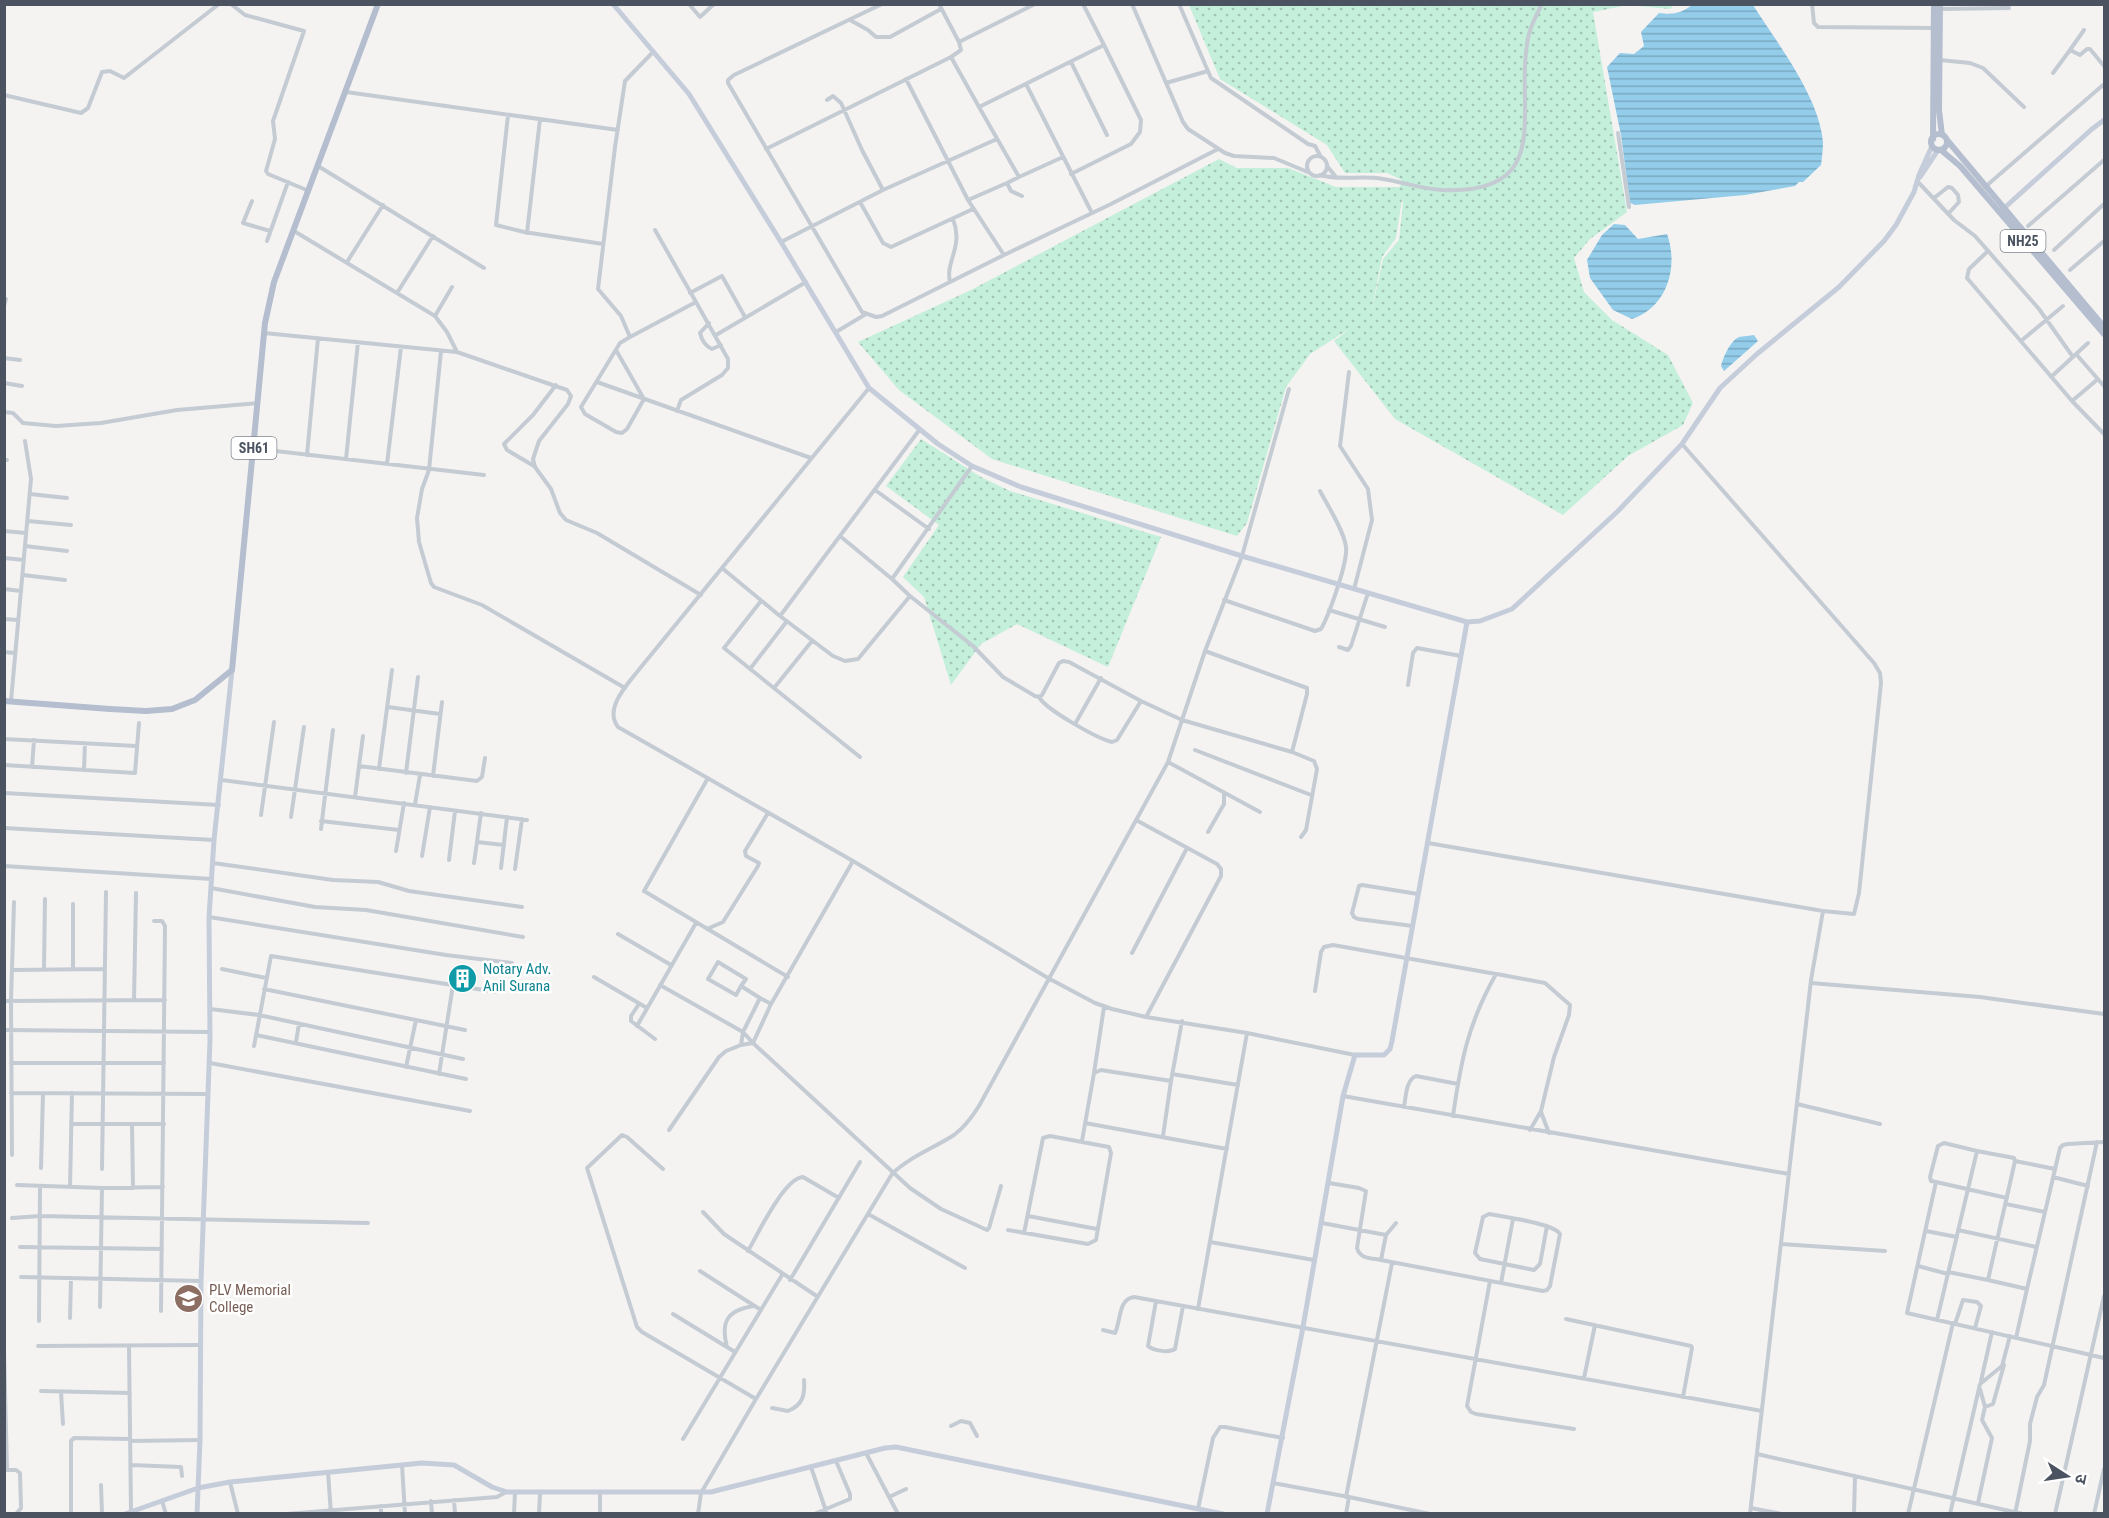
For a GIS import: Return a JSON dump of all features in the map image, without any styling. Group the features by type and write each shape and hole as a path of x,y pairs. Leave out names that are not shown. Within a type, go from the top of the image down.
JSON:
{"main road":[{"name":"SH61","path":"232,670 264,333 274,282 378,4"},
{"path":"1936,146 1935,28 1938,6"},
{"path":"1936,146 1945,148 1939,110 1938,6"},
{"path":"1936,146 1935,136 1945,138"},
{"name":"NH25","path":"1945,138 1985,187 2001,211 2104,334"},
{"name":"NH25","path":"1936,146 1955,161 2104,326"},
{"path":"8,701 134,711 172,709 195,700 232,670"}],"street":[{"path":"4,95 81,113 88,108 102,72 110,71 124,78 219,4"},
{"path":"231,4 244,15 301,28 304,31 273,121 274,146 266,168 268,174 309,191"},
{"path":"613,4 689,94 869,388 920,429 972,466 1021,487 1242,556 1467,622 1480,621 1512,609 1617,512 1682,444 1720,388 1757,354 1839,288 1884,241 1896,225 1936,146"},
{"path":"689,4 700,17 714,4"},
{"path":"882,4 734,75 728,80 733,93 859,309 866,313 882,316 1218,149"},
{"path":"959,42 1035,4"},
{"path":"1071,174 1131,144 1140,132 1141,120 1083,4"},
{"path":"1132,4 1183,122 1188,129 1218,149 1234,156 1274,158 1320,175 1383,178 1408,186 1442,190 1481,187 1502,179 1509,174 1518,160 1522,149 1526,116 1529,35 1542,4"},
{"path":"1179,4 1211,78 1308,144 1318,148 1336,177"},
{"path":"1812,4 1814,23 1818,27 1935,28"},
{"path":"1938,6 2009,8"},
{"path":"766,149 961,51 959,42 940,7 890,37 876,37 865,27 850,20"},
{"path":"2053,73 2084,30"},
{"path":"980,107 1104,45"},
{"path":"2070,50 2080,56 2087,49 2092,50 2104,66"},
{"path":"630,337 621,316 598,289 625,81 653,52"},
{"path":"951,57 1019,177"},
{"path":"1940,60 1975,64 1983,68 2024,107"},
{"path":"1071,62 1107,135"},
{"path":"1166,83 1208,71"},
{"path":"906,79 973,209 991,232 1004,255"},
{"path":"1026,84 1092,213"},
{"path":"1985,187 2104,84"},
{"path":"345,92 618,130"},
{"path":"826,100 832,96 842,102 862,150 883,190"},
{"path":"508,115 496,225 603,244"},
{"path":"527,232 540,119"},
{"path":"2001,211 2104,120"},
{"path":"1618,133 1629,207"},
{"path":"781,242 883,190 997,139"},
{"path":"1308,144 1312,157"},
{"path":"1294,166 1307,164 1312,157 1321,156"},
{"path":"968,200 1063,157"},
{"path":"2028,226 2104,160"},
{"path":"1307,164 1310,173"},
{"path":"1320,175 1326,170 1327,165"},
{"path":"318,166 484,268"},
{"path":"1919,180 1948,214 1975,236 2074,356 2104,386"},
{"path":"267,241 288,182"},
{"path":"1007,183 1011,191 1022,196"},
{"path":"1935,198 1948,187 1958,195 1959,202 1948,214"},
{"path":"252,201 243,223 270,231"},
{"path":"860,202 883,243 891,247 973,209"},
{"path":"2054,250 2104,204"},
{"path":"347,262 383,205"},
{"path":"950,282 949,276 957,242 957,231 953,219"},
{"path":"656,230 728,359 728,368 722,375 681,400 677,411"},
{"path":"294,231 435,316 447,332 457,352"},
{"path":"397,293 433,236"},
{"path":"2070,270 2104,241"},
{"path":"1988,251 1969,269 1967,278 2072,401 2104,434"},
{"path":"690,293 722,276 745,317"},
{"path":"716,335 806,282"},
{"path":"435,316 452,287"},
{"path":"4,306 6,299"},
{"path":"644,399 624,432 616,432 582,410 583,404 620,344 696,302"},
{"path":"2021,341 2063,306"},
{"path":"836,332 866,313"},
{"path":"708,323 700,333 706,347 712,349 722,345"},
{"path":"264,333 457,352 567,390 571,399 539,441 533,463 549,485 558,509 566,520 601,536 701,595"},
{"path":"307,455 318,338"},
{"path":"346,459 358,342"},
{"path":"2051,377 2088,343"},
{"path":"387,464 401,347"},
{"path":"616,350 644,399"},
{"path":"441,351 429,470 419,499 417,528 431,583 434,587 482,605 625,688"},
{"path":"4,358 20,360"},
{"path":"1349,372 1340,446 1368,489 1372,520 1354,589"},
{"path":"2072,401 2098,379"},
{"path":"597,382 811,458"},
{"path":"4,383 22,386"},
{"path":"535,467 505,449 504,444 533,415 556,385"},
{"path":"869,388 625,688 613,710 613,718 618,727 853,861 1048,978 1104,1007 1146,1017 1247,1033 1354,1055 1384,1054 1390,1049 1467,622"},
{"path":"698,1514 701,1493 892,1174 906,1163 954,1135 972,1118 1168,762 1205,651 1242,556 1289,389"},
{"path":"4,412 13,413 23,423 56,426 101,423 177,410 259,403"},
{"path":"780,616 920,429"},
{"path":"8,701 15,653 31,479 25,441"},
{"path":"1428,843 1823,911 1854,914 1857,905 1881,683 1880,673 1874,663 1682,444"},
{"path":"267,450 484,475"},
{"path":"892,579 972,466"},
{"path":"875,490 929,529"},
{"path":"1224,600 1318,631 1324,625 1338,584 1346,545 1320,491"},
{"path":"30,494 67,498"},
{"path":"28,521 71,525"},
{"path":"4,531 26,533"},
{"path":"840,536 973,646 1003,677 1039,697 1043,704 1075,724 1112,742 1117,740 1141,701"},
{"path":"25,546 67,552"},
{"path":"4,558 24,560"},
{"path":"722,568 812,641 833,656 845,661 858,658 910,596"},
{"path":"23,575 65,580"},
{"path":"4,589 21,591"},
{"path":"1339,647 1349,648 1368,593"},
{"path":"760,601 724,648 860,757"},
{"path":"1329,610 1385,627"},
{"path":"4,619 18,620"},
{"path":"750,669 787,621"},
{"path":"774,688 812,641"},
{"path":"1408,685 1413,653 1417,648 1461,656"},
{"path":"1205,651 1307,688 1292,752"},
{"path":"4,652 15,653"},
{"path":"1039,697 1059,663 1063,661 1078,666 1141,701 1182,720 1292,752 1314,761 1317,766 1317,780 1311,795 1306,830 1301,837"},
{"path":"197,1514 201,1281 210,1063 209,917 214,840 232,670"},
{"path":"379,769 392,670"},
{"path":"406,772 418,677"},
{"path":"1075,724 1101,678"},
{"path":"433,776 442,702"},
{"path":"388,707 441,714"},
{"path":"261,815 274,722"},
{"path":"4,765 135,772 139,723"},
{"path":"291,818 304,727"},
{"path":"321,830 333,730"},
{"path":"355,797 363,736"},
{"path":"4,739 136,746"},
{"path":"32,767 34,740"},
{"path":"84,770 85,743"},
{"path":"1195,750 1311,795"},
{"path":"359,766 479,781 482,777 485,758"},
{"path":"1168,762 1260,812"},
{"path":"415,804 420,775"},
{"path":"708,778 644,891 788,977"},
{"path":"222,780 524,819 515,869"},
{"path":"4,793 219,805"},
{"path":"1208,832 1224,804 1224,793"},
{"path":"396,851 404,803"},
{"path":"422,856 430,807"},
{"path":"449,860 455,811"},
{"path":"474,863 481,813"},
{"path":"706,929 723,922 758,866 759,862 746,856 745,851 768,813"},
{"path":"501,868 507,817"},
{"path":"1136,820 1217,864 1221,869 1221,876 1146,1017"},
{"path":"321,821 399,830"},
{"path":"4,828 214,840"},
{"path":"477,842 504,845"},
{"path":"1132,953 1187,848"},
{"path":"753,1043 771,1004 853,861"},
{"path":"213,863 333,880 378,882 410,891 522,907"},
{"path":"4,867 212,879"},
{"path":"1413,926 1358,919 1352,913 1359,886 1362,885 1418,894"},
{"path":"211,888 315,907 366,910 523,937"},
{"path":"102,1169 105,892"},
{"path":"134,1000 136,893"},
{"path":"44,968 45,899"},
{"path":"12,1155 11,1000 14,902"},
{"path":"73,904 73,969"},
{"path":"1782,1514 1751,1511 1811,983 1823,911"},
{"path":"209,917 446,955 512,963"},
{"path":"154,921 162,921 165,926 161,1311"},
{"path":"637,1026 696,923"},
{"path":"618,934 671,965"},
{"path":"1315,991 1321,952 1327,945 1545,983 1570,1005 1569,1015 1552,1064 1541,1111 1530,1130"},
{"path":"254,1047 271,956 496,992"},
{"path":"718,962 746,979 741,986 736,995 708,979 718,962"},
{"path":"12,970 103,969"},
{"path":"222,969 266,978"},
{"path":"1453,1116 1462,1056 1471,1026 1496,974"},
{"path":"594,977 647,1008"},
{"path":"1811,983 1980,997 2104,1014"},
{"path":"439,1074 453,985"},
{"path":"660,985 743,1032 892,1174 925,1200 983,1230 989,1228 1001,1186"},
{"path":"741,986 771,1004"},
{"path":"264,989 465,1029"},
{"path":"741,1045 743,1032 760,998"},
{"path":"4,1000 165,1000"},
{"path":"639,1004 631,1019 655,1039"},
{"path":"1082,1142 1104,1007"},
{"path":"210,1009 259,1015 463,1059"},
{"path":"406,1067 416,1020"},
{"path":"1162,1137 1182,1022"},
{"path":"296,1042 299,1024"},
{"path":"4,1030 210,1032"},
{"path":"1198,1309 1247,1033"},
{"path":"256,1035 466,1079"},
{"path":"669,1130 718,1057 741,1045 753,1043"},
{"path":"1267,1514 1303,1328 1343,1096 1354,1055"},
{"path":"11,1063 164,1063"},
{"path":"210,1063 471,1111"},
{"path":"1094,1073 1101,1070 1171,1081"},
{"path":"1172,1074 1238,1085"},
{"path":"1404,1107 1409,1081 1412,1077 1458,1084"},
{"path":"11,1093 208,1094"},
{"path":"41,1168 43,1093"},
{"path":"70,1187 72,1093"},
{"path":"1343,1096 1789,1174"},
{"path":"1797,1104 1880,1124"},
{"path":"1541,1111 1550,1133"},
{"path":"1085,1123 1227,1149"},
{"path":"71,1124 164,1124"},
{"path":"132,1124 133,1188"},
{"path":"663,1169 622,1135 588,1164 586,1170 637,1327 756,1399"},
{"path":"1008,1230 1024,1233 1088,1244 1096,1240 1111,1149 1105,1145 1050,1136 1043,1138 1024,1233"},
{"path":"2016,1513 2030,1441 2030,1424 2037,1397 2044,1385 2097,1142"},
{"path":"2016,1338 2053,1177 2063,1145 2104,1142"},
{"path":"2007,1198 1931,1181 1930,1177 1940,1143 2055,1169"},
{"path":"1937,1320 1977,1151"},
{"path":"1988,1280 2015,1161"},
{"path":"790,1280 860,1162"},
{"path":"748,1251 783,1191 795,1178 803,1177 839,1198"},
{"path":"2053,1177 2088,1186"},
{"path":"1936,1182 1907,1313 2104,1358"},
{"path":"1329,1183 1366,1191 1357,1248 1360,1255 1392,1263 1543,1291 1550,1286 1560,1234 1557,1229 1547,1226 1486,1214 1483,1217 1475,1253 1480,1259 1534,1270 1538,1268 1547,1226"},
{"path":"16,1185 102,1188 163,1187"},
{"path":"39,1321 40,1186"},
{"path":"100,1307 102,1188"},
{"path":"2006,1204 2045,1212"},
{"path":"703,1212 724,1234 818,1297"},
{"path":"868,1214 964,1268"},
{"path":"12,1218 40,1216 368,1223"},
{"path":"1028,1216 1097,1229"},
{"path":"1502,1283 1513,1219"},
{"path":"1322,1223 1386,1235"},
{"path":"1381,1260 1386,1235 1396,1223"},
{"path":"1958,1230 2036,1247"},
{"path":"1926,1231 1957,1237"},
{"path":"1210,1242 1314,1260"},
{"path":"1781,1244 1885,1251"},
{"path":"20,1247 162,1249"},
{"path":"1346,1514 1392,1263"},
{"path":"1918,1266 2027,1289"},
{"path":"700,1271 761,1310"},
{"path":"683,1438 782,1275"},
{"path":"21,1277 201,1281"},
{"path":"70,1318 71,1278"},
{"path":"1490,1281 1467,1406 1472,1412 1574,1429"},
{"path":"2055,1514 2104,1296"},
{"path":"1103,1330 1115,1333 1124,1301 1129,1297 1762,1411"},
{"path":"1908,1514 1954,1323 1963,1300 1977,1302 1981,1306 1975,1328"},
{"path":"1156,1301 1148,1346 1154,1349 1170,1351 1175,1349 1183,1306"},
{"path":"727,1347 723,1332 729,1318 739,1309 755,1306"},
{"path":"674,1314 735,1352"},
{"path":"1566,1319 1690,1346 1692,1348 1683,1397"},
{"path":"1584,1378 1595,1325"},
{"path":"1950,1514 1992,1332"},
{"path":"1985,1407 1994,1404 1997,1397 2010,1336"},
{"path":"38,1346 201,1346"},
{"path":"129,1346 131,1465 129,1513 198,1488 230,1482 422,1463 454,1465 507,1492 701,1493 866,1452 885,1448 907,1448 1223,1514"},
{"path":"4,1350 6,1470 16,1470 20,1473 21,1508 16,1514"},
{"path":"1980,1386 2005,1361"},
{"path":"772,1408 788,1411 799,1405 804,1396 804,1380"},
{"path":"1978,1503 1992,1438 1982,1420 1985,1407 1980,1386"},
{"path":"41,1391 130,1392"},
{"path":"61,1392 63,1424"},
{"path":"951,1426 961,1421 966,1422 970,1424 977,1436"},
{"path":"1198,1509 1213,1438 1220,1428 1283,1438"},
{"path":"71,1514 70,1440 74,1437 200,1440"},
{"path":"866,1452 898,1514"},
{"path":"1757,1454 2023,1514"},
{"path":"814,1514 826,1511 850,1499 836,1461"},
{"path":"131,1465 180,1466 182,1476"},
{"path":"402,1465 405,1514"},
{"path":"811,1467 826,1511"},
{"path":"2094,1514 2104,1469"},
{"path":"328,1471 331,1512"},
{"path":"1854,1514 1855,1476"},
{"path":"230,1482 238,1514"},
{"path":"1273,1483 1430,1514"},
{"path":"101,1485 102,1514"},
{"path":"889,1497 906,1489"},
{"path":"286,1514 357,1511 404,1503 497,1497 507,1492"},
{"path":"514,1514 515,1492"},
{"path":"539,1514 540,1493"},
{"path":"600,1493 600,1514"},
{"path":"454,1500 455,1514"},
{"path":"162,1501 166,1514"},
{"path":"431,1501 432,1514"},
{"path":"381,1506 381,1514"}],"green space":[{"path":"1189,5 1628,5 1593,12 1627,212 1590,239 1574,258 1584,292 1612,320 1668,355 1693,403 1683,425 1628,456 1563,515 1395,419 1334,341 1349,329 1310,354 1286,387 1247,523 1237,536 992,459 899,390 858,342 971,290 1219,159 1237,168 1288,168 1336,187 1400,187 1402,180 1387,173 1345,173 1327,145 1220,79","holes":["1402,199 1399,240 1383,259 1371,314 1382,257 1396,238"]},
{"path":"1628,5 1674,5 1670,9"},
{"path":"921,439 981,477 1010,491 1161,537 1108,667 1017,624 981,644 951,685 924,597 903,577 939,525 886,486"}],"water":[{"path":"1692,5 1753,5 1796,70 1814,107 1823,142 1821,165 1803,182 1795,186 1745,195 1635,205 1630,203 1621,135 1607,67 1620,53 1634,54 1644,46 1641,32 1659,13 1677,13"},
{"path":"1614,224 1625,225 1638,239 1667,234 1670,247 1672,260 1662,296 1644,313 1632,319 1613,310 1590,278 1587,260 1602,235"},
{"path":"1754,335 1758,341 1724,371 1721,366 1733,342 1739,337"}],"place":[{"name":"Notary Adv. Anil Surana","path":"462,978"},
{"name":"PLV Memorial College","path":"188,1299"}]}
